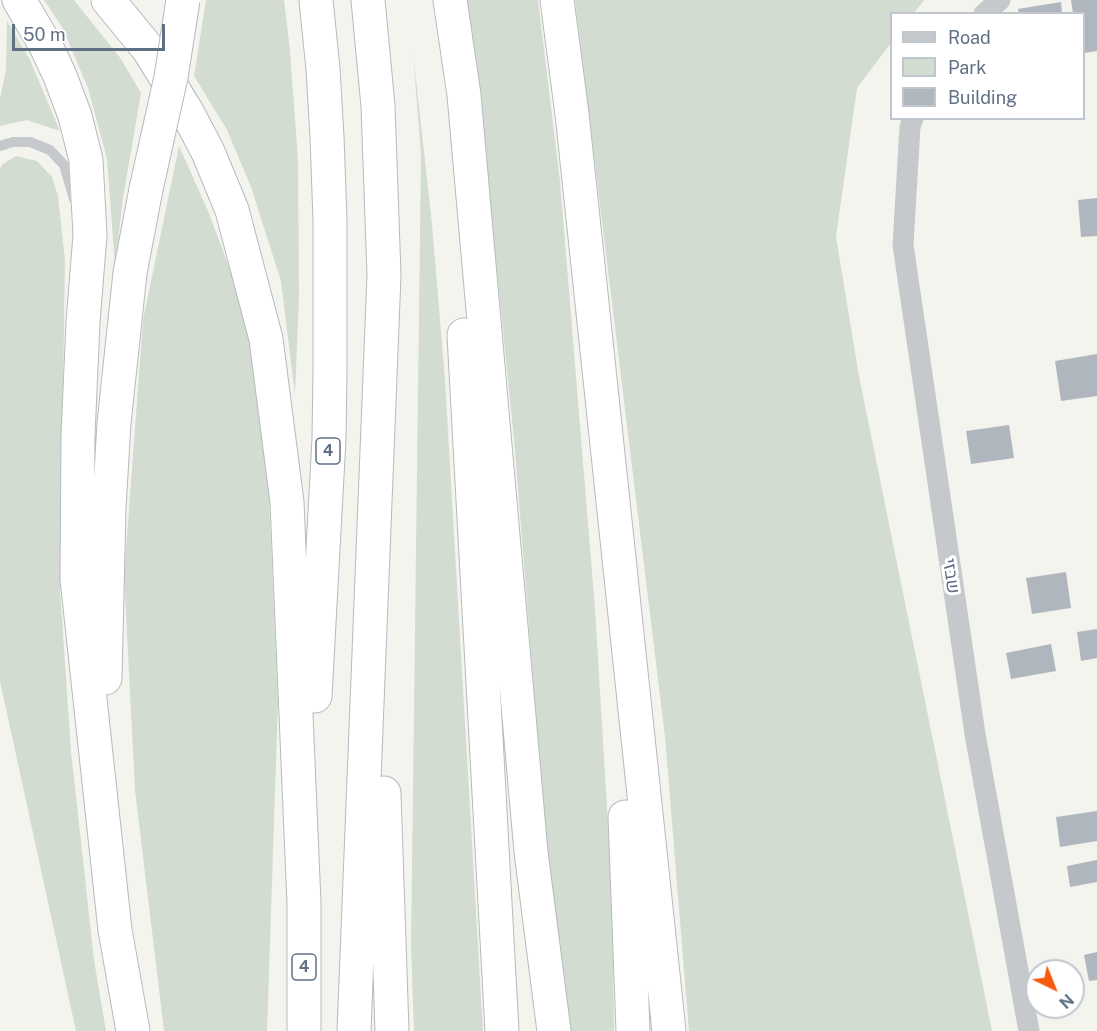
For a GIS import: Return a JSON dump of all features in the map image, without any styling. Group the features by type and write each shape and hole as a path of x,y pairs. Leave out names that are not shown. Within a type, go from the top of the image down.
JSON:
{"highway":[{"path":"19,0 46,46 60,76 75,116 86,160 90,235 83,322 78,446 77,579 115,930 133,1031"},
{"path":"108,0 149,51 187,112 208,152 232,210 266,339 287,502 304,903"},
{"path":"106,850 103,778 109,497 123,325 146,189 171,77 183,0"},
{"name":"4","path":"304,1031 304,903 329,439 330,371 330,220 327,137 316,0"},
{"path":"354,1031 384,275 378,106 368,0"},
{"path":"450,0 464,95 531,852 554,1031"},
{"path":"557,0 572,114 669,1031"},
{"path":"464,95 460,254 502,1031"},
{"path":"609,473 633,1031"},
{"path":"374,536 392,1031"}],"street":[{"path":"986,12 1000,0"},
{"name":"שבזי","path":"912,120 910,127 903,245 975,734 1029,1031"}],"lane":[{"path":"0,146 13,142 30,142 50,150 64,165 74,194 75,206"},
{"path":"78,230 83,322"}],"green space":[{"path":"44,0 74,0 121,59 141,93 123,198 115,266 107,159 88,88 62,27"},
{"path":"206,0 284,0 298,160 299,296 295,395 281,281 251,187 227,130 194,76"},
{"path":"466,0 538,0 560,181 595,609 612,890 614,1031 569,1031 547,855 514,439 478,85"},
{"path":"575,0 924,0 915,12 890,12 890,44 857,88 836,237 859,376 992,1031 689,1031 665,737"},
{"path":"7,21 30,60 60,131 27,120 0,126 0,99 6,69"},
{"path":"413,53 432,224 445,380 483,1031 414,1031 411,946 421,155"},
{"path":"179,146 208,211 245,309 261,420 269,498 278,702 267,1031 164,1031 135,790 124,576 143,320"},
{"path":"16,156 37,161 52,177 58,196 65,260 60,589 71,751 94,960 106,1031 76,1031 0,681 0,168"}],"building":[{"path":"1071,0 1097,0 1097,51 1085,53 1085,12 1073,12"},
{"path":"1061,2 1062,12 1019,12 1018,9"},
{"path":"1097,198 1097,236 1081,237 1078,200"},
{"path":"1097,354 1097,396 1061,401 1055,361"},
{"path":"1009,425 1014,458 971,464 966,431"},
{"path":"1066,572 1071,608 1032,614 1026,578"},
{"path":"1097,629 1097,658 1081,661 1077,632"},
{"path":"1051,644 1056,671 1011,679 1006,653"},
{"path":"1097,811 1097,841 1060,847 1056,817"},
{"path":"1097,860 1097,882 1070,887 1067,866"},
{"path":"1097,952 1097,980 1089,981 1084,955"}]}
